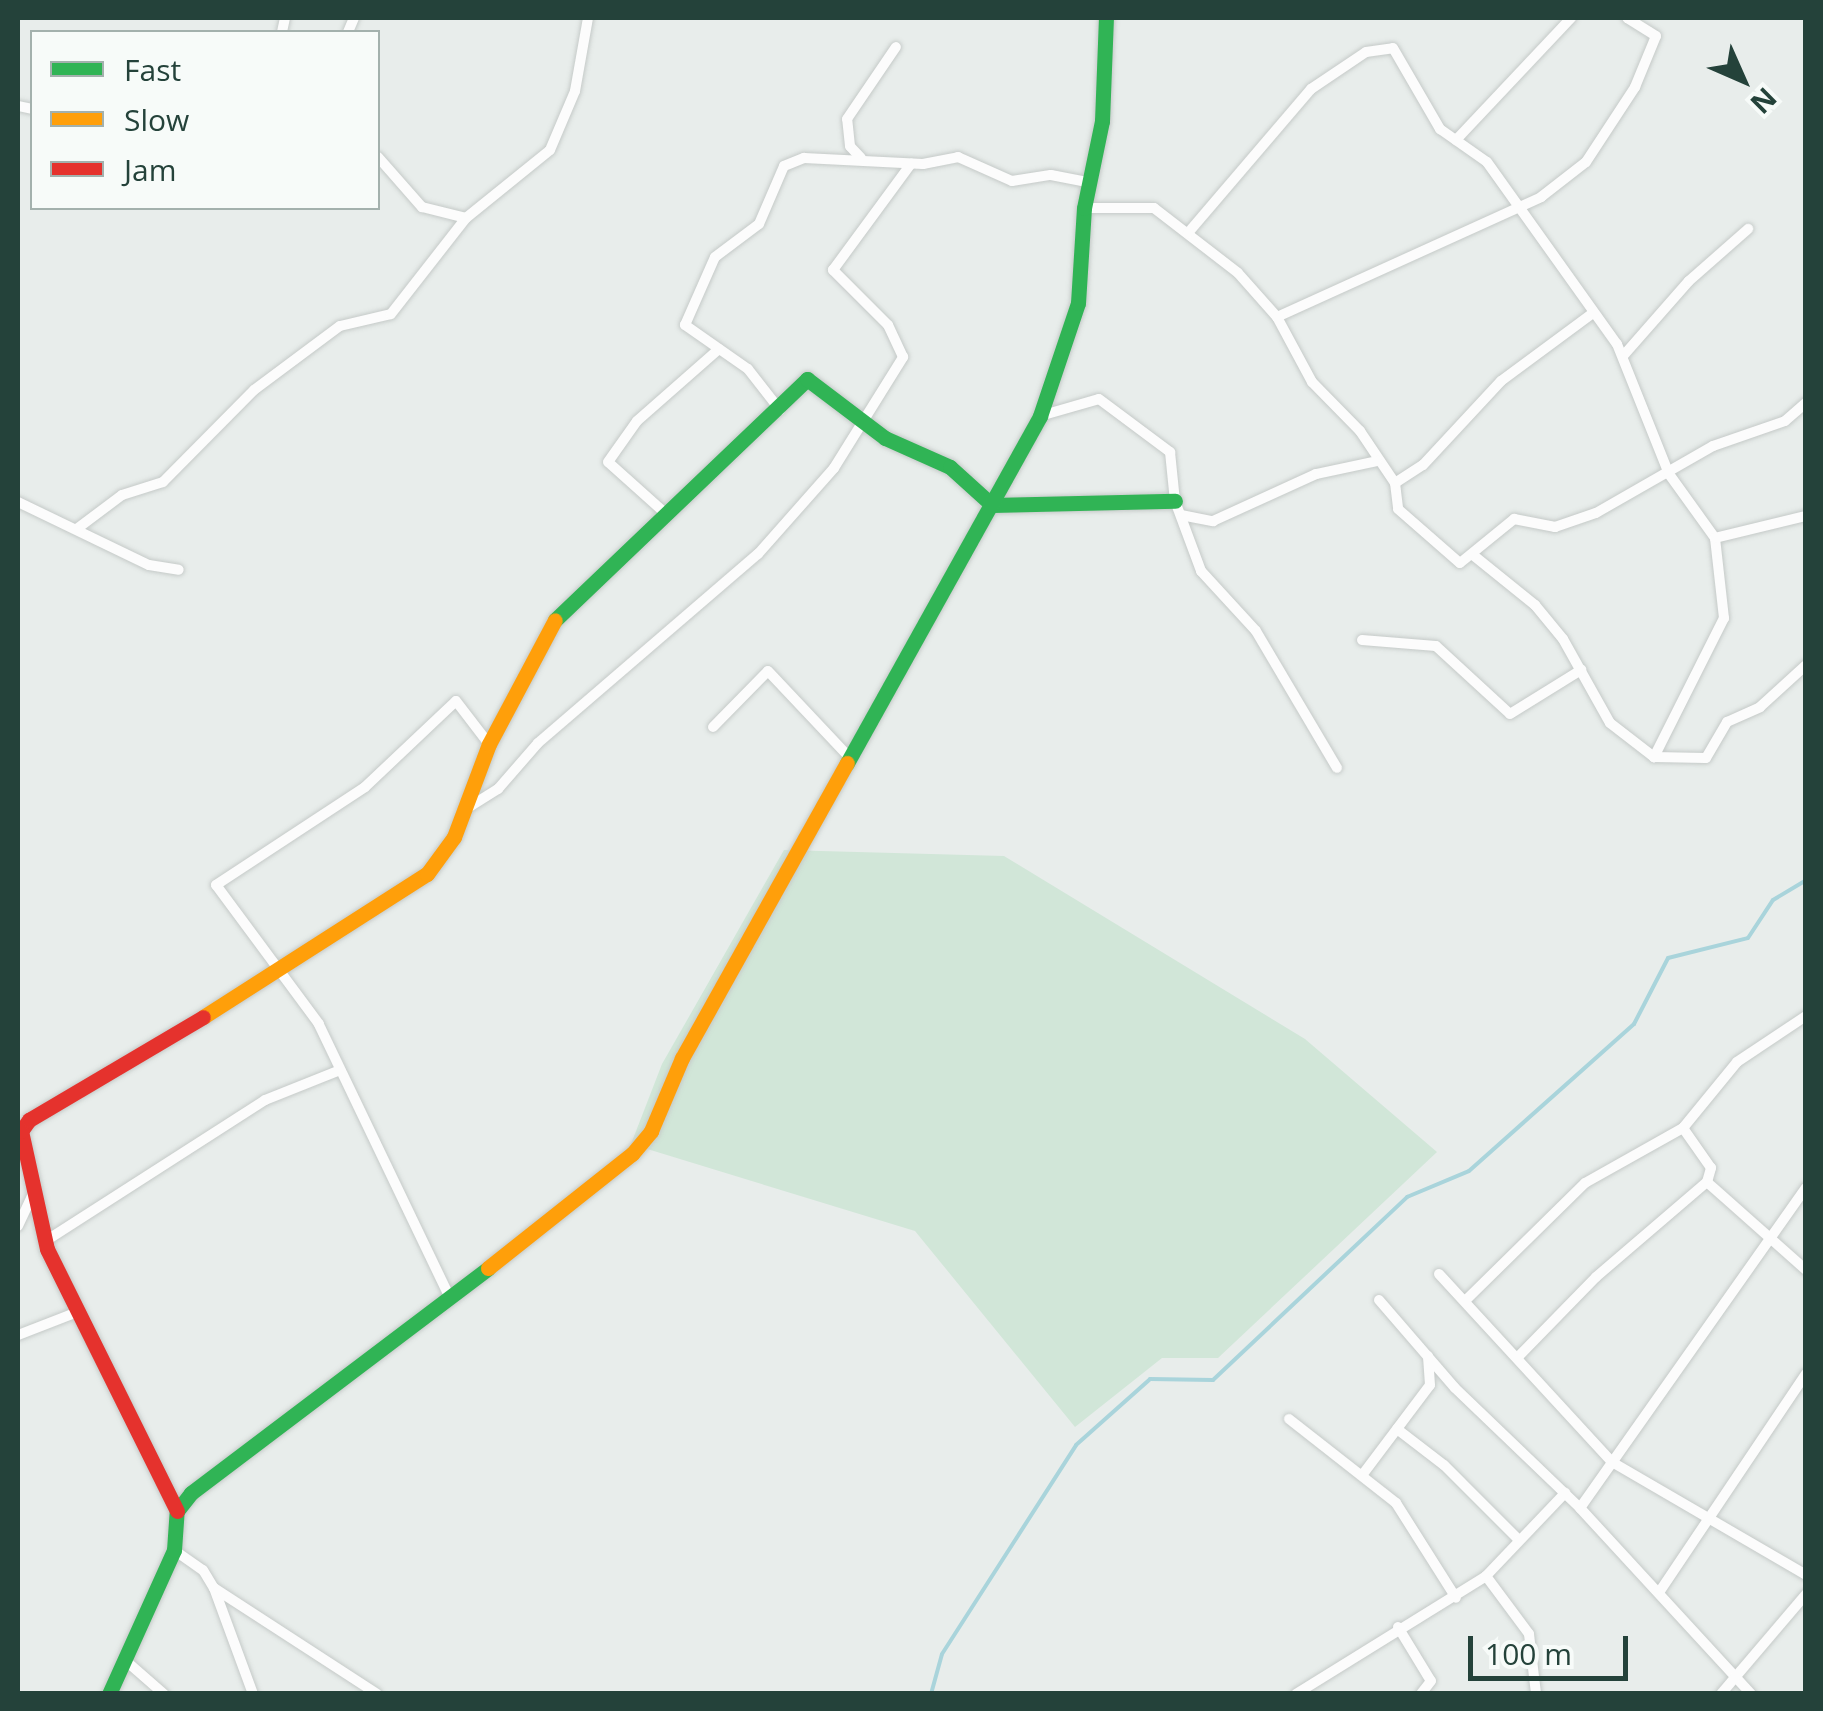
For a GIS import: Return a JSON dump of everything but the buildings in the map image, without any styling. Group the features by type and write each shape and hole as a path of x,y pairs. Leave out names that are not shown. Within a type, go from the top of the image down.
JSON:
{"street":[{"path":"78,528 122,495 163,482 254,390 340,326 391,314 466,218 550,150 576,91 588,18"},
{"path":"177,1511 241,1450 450,1298 646,1140 682,1058 1040,416 1078,303 1084,208 1102,120 1106,18"},
{"path":"1456,140 1571,18"},
{"path":"1277,317 1542,196 1586,162 1635,88 1656,33 1627,18"},
{"path":"860,158 850,146 847,119 896,47"},
{"path":"1188,233 1311,89 1366,52 1393,48 1408,83 1456,140 1488,162 1623,356 1669,474 1714,538 1724,618 1654,757"},
{"path":"780,410 748,369 685,326 715,257 759,224 784,166 804,158 860,158 910,164 958,157 1012,181 1051,175 1088,182"},
{"path":"380,159 422,207 466,218"},
{"path":"465,810 498,789 538,744 758,554 834,468 861,418 903,357 888,325 832,270 910,164"},
{"path":"1084,208 1144,204 1238,273 1277,317 1312,382 1360,431 1377,461 1396,483 1394,501 1408,519 1454,560 1473,556 1514,519 1564,524 1669,474 1730,438 1785,421 1806,403"},
{"path":"1623,356 1690,281 1748,229"},
{"path":"1396,483 1423,464 1501,381 1593,314"},
{"path":"665,513 608,462 637,422 719,349"},
{"path":"110,1694 174,1550 177,1511 81,1310 44,1242 21,1131 29,1120 277,972 427,874 465,810 488,744 553,622 809,379 885,438 950,467 992,505 1178,508 1213,520 1316,474 1377,461"},
{"path":"1040,416 1090,398 1108,404 1170,452 1178,508 1206,580 1256,631 1338,768"},
{"path":"18,502 149,564 179,570"},
{"path":"1714,538 1806,516"},
{"path":"1473,556 1518,587 1581,670 1610,723 1654,757 1706,758 1727,722 1760,707 1806,665"},
{"path":"1362,640 1436,646 1510,714 1581,670"},
{"path":"713,727 768,670 848,756"},
{"path":"450,1298 314,1016 277,972 221,892 220,878 365,788 456,701 488,744"},
{"path":"1468,1298 1585,1183 1683,1128 1737,1062 1806,1016"},
{"path":"44,1242 264,1100 338,1071"},
{"path":"1517,1358 1596,1276 1707,1182 1711,1168 1683,1128"},
{"path":"1707,1182 1806,1270"},
{"path":"1580,1508 1806,1188"},
{"path":"18,1226 34,1190"},
{"path":"1439,1274 1468,1298 1612,1462 1805,1571"},
{"path":"1380,1300 1428,1355 1660,1591 1751,1694"},
{"path":"18,1335 81,1310"},
{"path":"1363,1474 1430,1385 1428,1355"},
{"path":"1660,1591 1806,1374"},
{"path":"1290,1419 1363,1474 1402,1510 1456,1598"},
{"path":"1397,1429 1444,1464 1518,1539"},
{"path":"1296,1694 1398,1626 1456,1598 1486,1576 1565,1493"},
{"path":"174,1550 214,1588 377,1694"},
{"path":"1486,1576 1530,1634 1536,1694"},
{"path":"214,1588 253,1694"},
{"path":"1721,1694 1732,1676 1806,1594"},
{"path":"1398,1626 1431,1680 1422,1694"},
{"path":"125,1660 164,1694"}],"green space":[{"path":"784,850 1004,856 1305,1039 1437,1152 1218,1358 1162,1358 1075,1427 915,1231 631,1144 662,1064"}],"waterway":[{"path":"931,1694 942,1654 1076,1445 1150,1379 1213,1380 1407,1197 1469,1171 1634,1024 1668,958 1748,938 1773,900 1806,880"}],"traffic: fast":[{"path":"847,763 1040,416 1078,303 1084,208 1102,121 1106,18"},
{"path":"555,620 807,379 885,438 950,467 992,505 1175,501"},
{"path":"109,1694 174,1550 177,1511 191,1493 488,1268"}],"traffic: slow":[{"path":"203,1017 427,874 454,837 489,744 555,620"},
{"path":"488,1268 632,1154 651,1131 682,1058 847,763"}],"traffic: jam":[{"path":"177,1511 47,1249 21,1131 29,1120 203,1017"}]}
